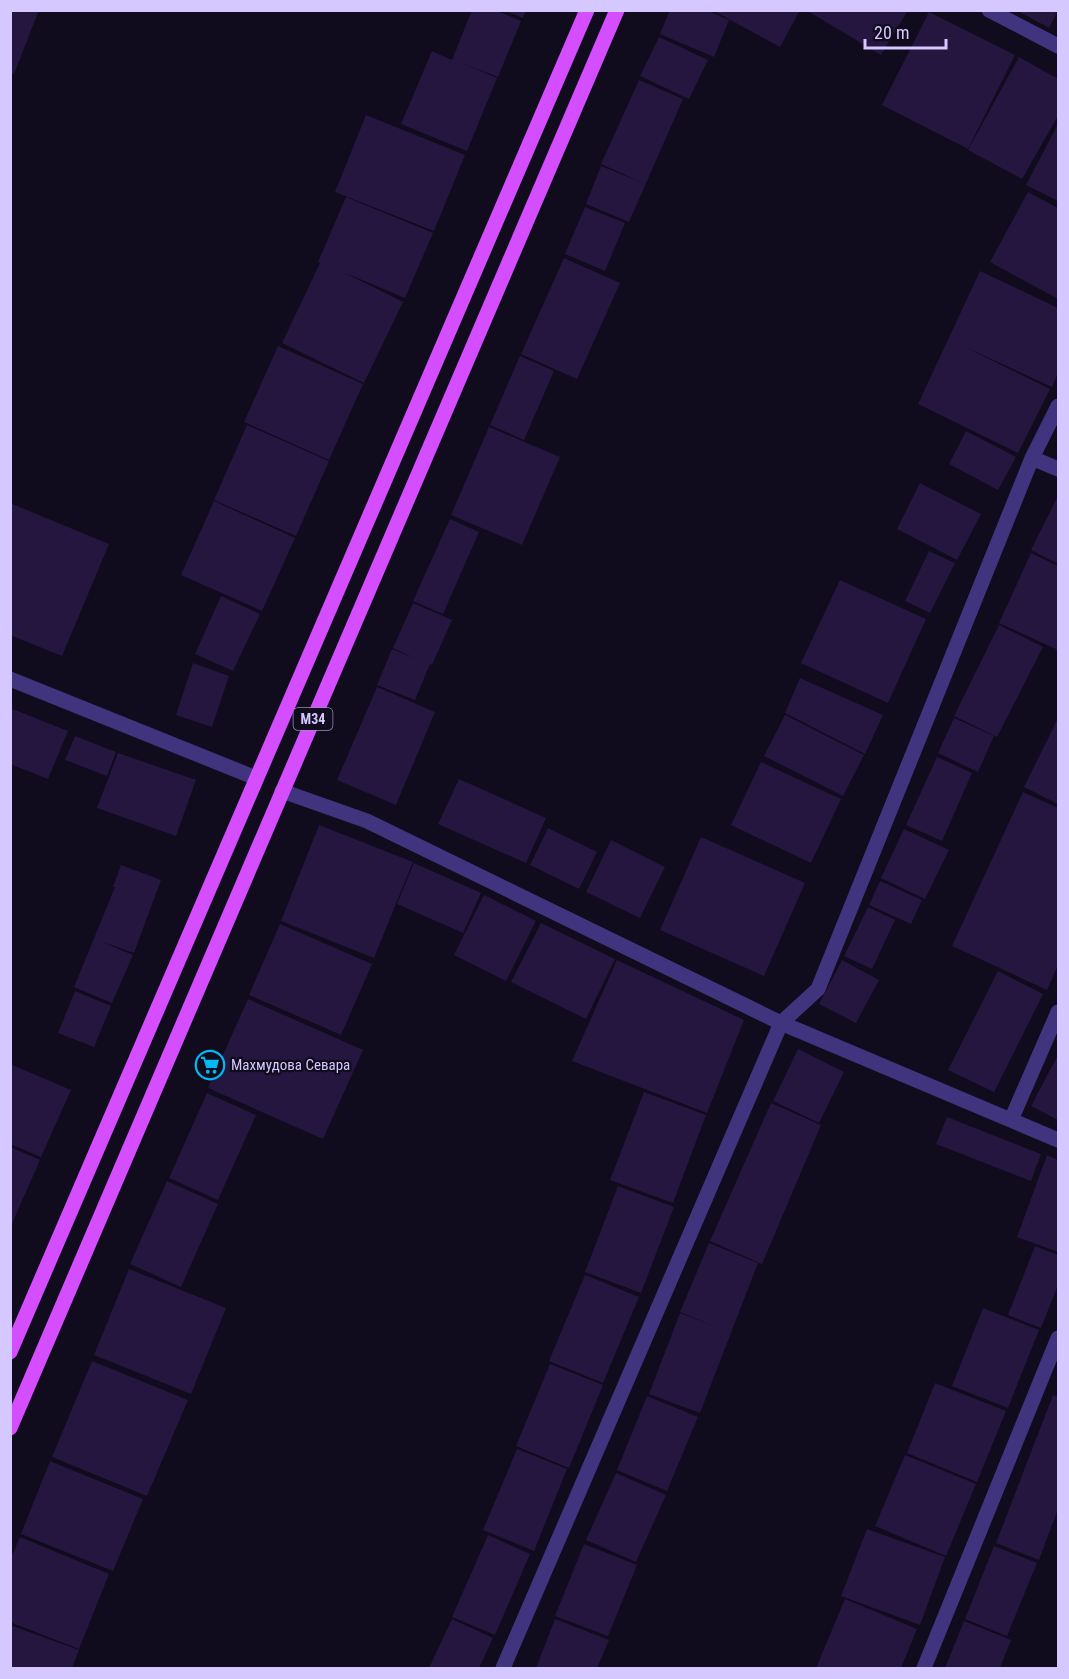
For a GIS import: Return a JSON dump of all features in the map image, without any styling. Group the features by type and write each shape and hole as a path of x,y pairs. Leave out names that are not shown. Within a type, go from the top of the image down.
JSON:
{"main road":[{"name":"M34","path":"10,1352 587,10"},
{"name":"M34","path":"10,1428 617,10"}],"street":[{"path":"989,10 1059,46"},
{"path":"503,1668 780,1023 818,989 1032,458 1059,406"},
{"path":"1032,458 1059,469"},
{"path":"10,679 256,778"},
{"path":"282,791 367,820 780,1023 1059,1140"},
{"path":"1011,1120 1059,1012"},
{"path":"924,1668 1059,1338"}],"building":[{"path":"10,10 39,10 14,74 10,73"},
{"path":"472,10 495,10 521,21 498,77 462,63 497,78 467,151 401,124 432,51 452,60"},
{"path":"503,10 526,10 523,18"},
{"path":"670,10 706,10 729,20 714,57 660,34"},
{"path":"712,10 800,10 780,47"},
{"path":"806,10 908,10 881,55"},
{"path":"1016,10 1058,10 1049,28"},
{"path":"929,12 1015,55 968,149 882,105"},
{"path":"659,37 708,60 689,99 640,76"},
{"path":"1019,57 1058,79 1058,116 1022,179 968,150"},
{"path":"639,80 683,99 629,222 586,204 601,166 643,183 601,164"},
{"path":"366,115 465,155 434,231 335,192"},
{"path":"1058,124 1058,201 1026,185"},
{"path":"1028,192 1058,208 1058,299 990,262"},
{"path":"346,197 433,233 405,298 343,272 403,302 364,383 282,343 320,263 318,262"},
{"path":"585,207 625,223 605,271 565,254"},
{"path":"564,258 620,283 577,379 521,354"},
{"path":"980,271 1058,308 1058,373 1052,387 963,346 1050,389 1018,453 918,404"},
{"path":"278,346 363,384 329,460 244,422"},
{"path":"520,356 554,371 524,440 490,425"},
{"path":"247,425 329,461 296,536 214,500"},
{"path":"489,427 560,457 522,545 451,515"},
{"path":"966,431 1016,457 998,490 949,464"},
{"path":"920,483 981,514 957,560 897,529"},
{"path":"1058,496 1058,564 1031,550"},
{"path":"214,501 295,538 262,611 181,575"},
{"path":"10,503 109,544 62,656 10,635"},
{"path":"450,519 479,532 443,614 413,601"},
{"path":"929,551 955,563 930,613 905,601"},
{"path":"1031,553 1058,566 1058,650 999,623"},
{"path":"840,580 926,619 888,703 801,663"},
{"path":"221,596 260,614 233,671 195,654"},
{"path":"413,603 452,620 415,700 377,685 392,649 414,658 393,648"},
{"path":"999,625 1043,647 997,737 954,716"},
{"path":"193,663 229,676 212,727 176,715"},
{"path":"800,678 883,715 865,754 785,713"},
{"path":"377,687 435,712 396,805 337,780"},
{"path":"10,708 68,731 48,779 10,764"},
{"path":"785,715 864,755 843,796 764,756"},
{"path":"954,718 994,736 978,772 938,753"},
{"path":"1058,718 1058,804 1024,787"},
{"path":"75,736 116,752 107,776 65,760"},
{"path":"118,753 196,780 176,836 97,808"},
{"path":"937,757 972,773 942,841 906,825"},
{"path":"761,762 841,799 811,863 731,825"},
{"path":"459,779 546,818 526,863 438,824"},
{"path":"1023,792 1058,808 1058,965 1047,990 952,946"},
{"path":"319,825 413,862 374,958 281,921"},
{"path":"548,828 597,852 579,889 530,865"},
{"path":"904,829 949,850 925,899 881,878"},
{"path":"701,837 805,883 764,976 660,930"},
{"path":"611,840 665,867 640,918 586,892"},
{"path":"414,863 481,893 463,933 397,904"},
{"path":"121,865 161,880 134,953 100,941 133,955 112,1003 74,987 115,887 113,887"},
{"path":"880,881 922,900 911,924 869,905"},
{"path":"484,895 536,921 506,981 454,955"},
{"path":"868,907 895,920 872,969 844,956"},
{"path":"541,923 615,959 586,1019 511,982"},
{"path":"280,924 372,964 341,1035 249,995"},
{"path":"617,960 744,1020 707,1113 572,1061"},
{"path":"842,960 879,980 856,1023 819,1004"},
{"path":"998,971 1043,994 994,1092 948,1070"},
{"path":"75,991 111,1006 94,1047 58,1033"},
{"path":"248,999 363,1050 323,1139 208,1088"},
{"path":"798,1049 844,1072 819,1123 773,1101"},
{"path":"1058,1055 1058,1120 1031,1106"},
{"path":"10,1064 71,1090 41,1157 10,1144"},
{"path":"644,1092 706,1115 673,1203 610,1180"},
{"path":"207,1093 256,1115 218,1200 169,1178"},
{"path":"771,1103 821,1125 762,1264 710,1241"},
{"path":"947,1117 1041,1154 1031,1181 936,1144"},
{"path":"10,1147 40,1160 10,1228"},
{"path":"1047,1155 1058,1160 1058,1252 1017,1237"},
{"path":"167,1181 218,1204 181,1287 130,1264"},
{"path":"618,1186 674,1207 641,1293 585,1272"},
{"path":"709,1243 758,1263 700,1413 649,1394 680,1313 714,1326 680,1312"},
{"path":"1035,1246 1058,1255 1058,1285 1041,1328 1008,1315"},
{"path":"129,1269 226,1308 191,1394 94,1355"},
{"path":"585,1275 639,1297 603,1383 549,1361"},
{"path":"983,1308 1039,1330 1008,1408 952,1386"},
{"path":"92,1361 188,1400 147,1496 52,1457"},
{"path":"550,1364 603,1385 569,1468 516,1446"},
{"path":"935,1383 1006,1411 977,1482 907,1453"},
{"path":"1053,1395 1058,1397 1058,1509 1039,1560 996,1543"},
{"path":"647,1396 698,1417 667,1491 617,1470"},
{"path":"517,1449 567,1469 534,1551 483,1530"},
{"path":"905,1455 976,1484 946,1556 875,1526"},
{"path":"50,1461 143,1499 113,1571 21,1534"},
{"path":"616,1473 666,1495 636,1562 586,1540"},
{"path":"867,1529 945,1557 920,1625 841,1596"},
{"path":"488,1535 530,1554 495,1635 452,1617"},
{"path":"20,1537 109,1574 79,1649 10,1622 10,1560"},
{"path":"584,1544 637,1565 608,1636 555,1616"},
{"path":"994,1546 1037,1563 1007,1636 965,1619"},
{"path":"845,1599 917,1629 901,1668 816,1668"},
{"path":"452,1619 493,1638 479,1668 429,1668"},
{"path":"555,1619 609,1640 597,1668 536,1668"},
{"path":"964,1621 1011,1640 1000,1668 945,1668"},
{"path":"10,1625 79,1650 72,1668 10,1668"}],"place":[{"name":"Махмудова Севара","path":"210,1065"}]}
